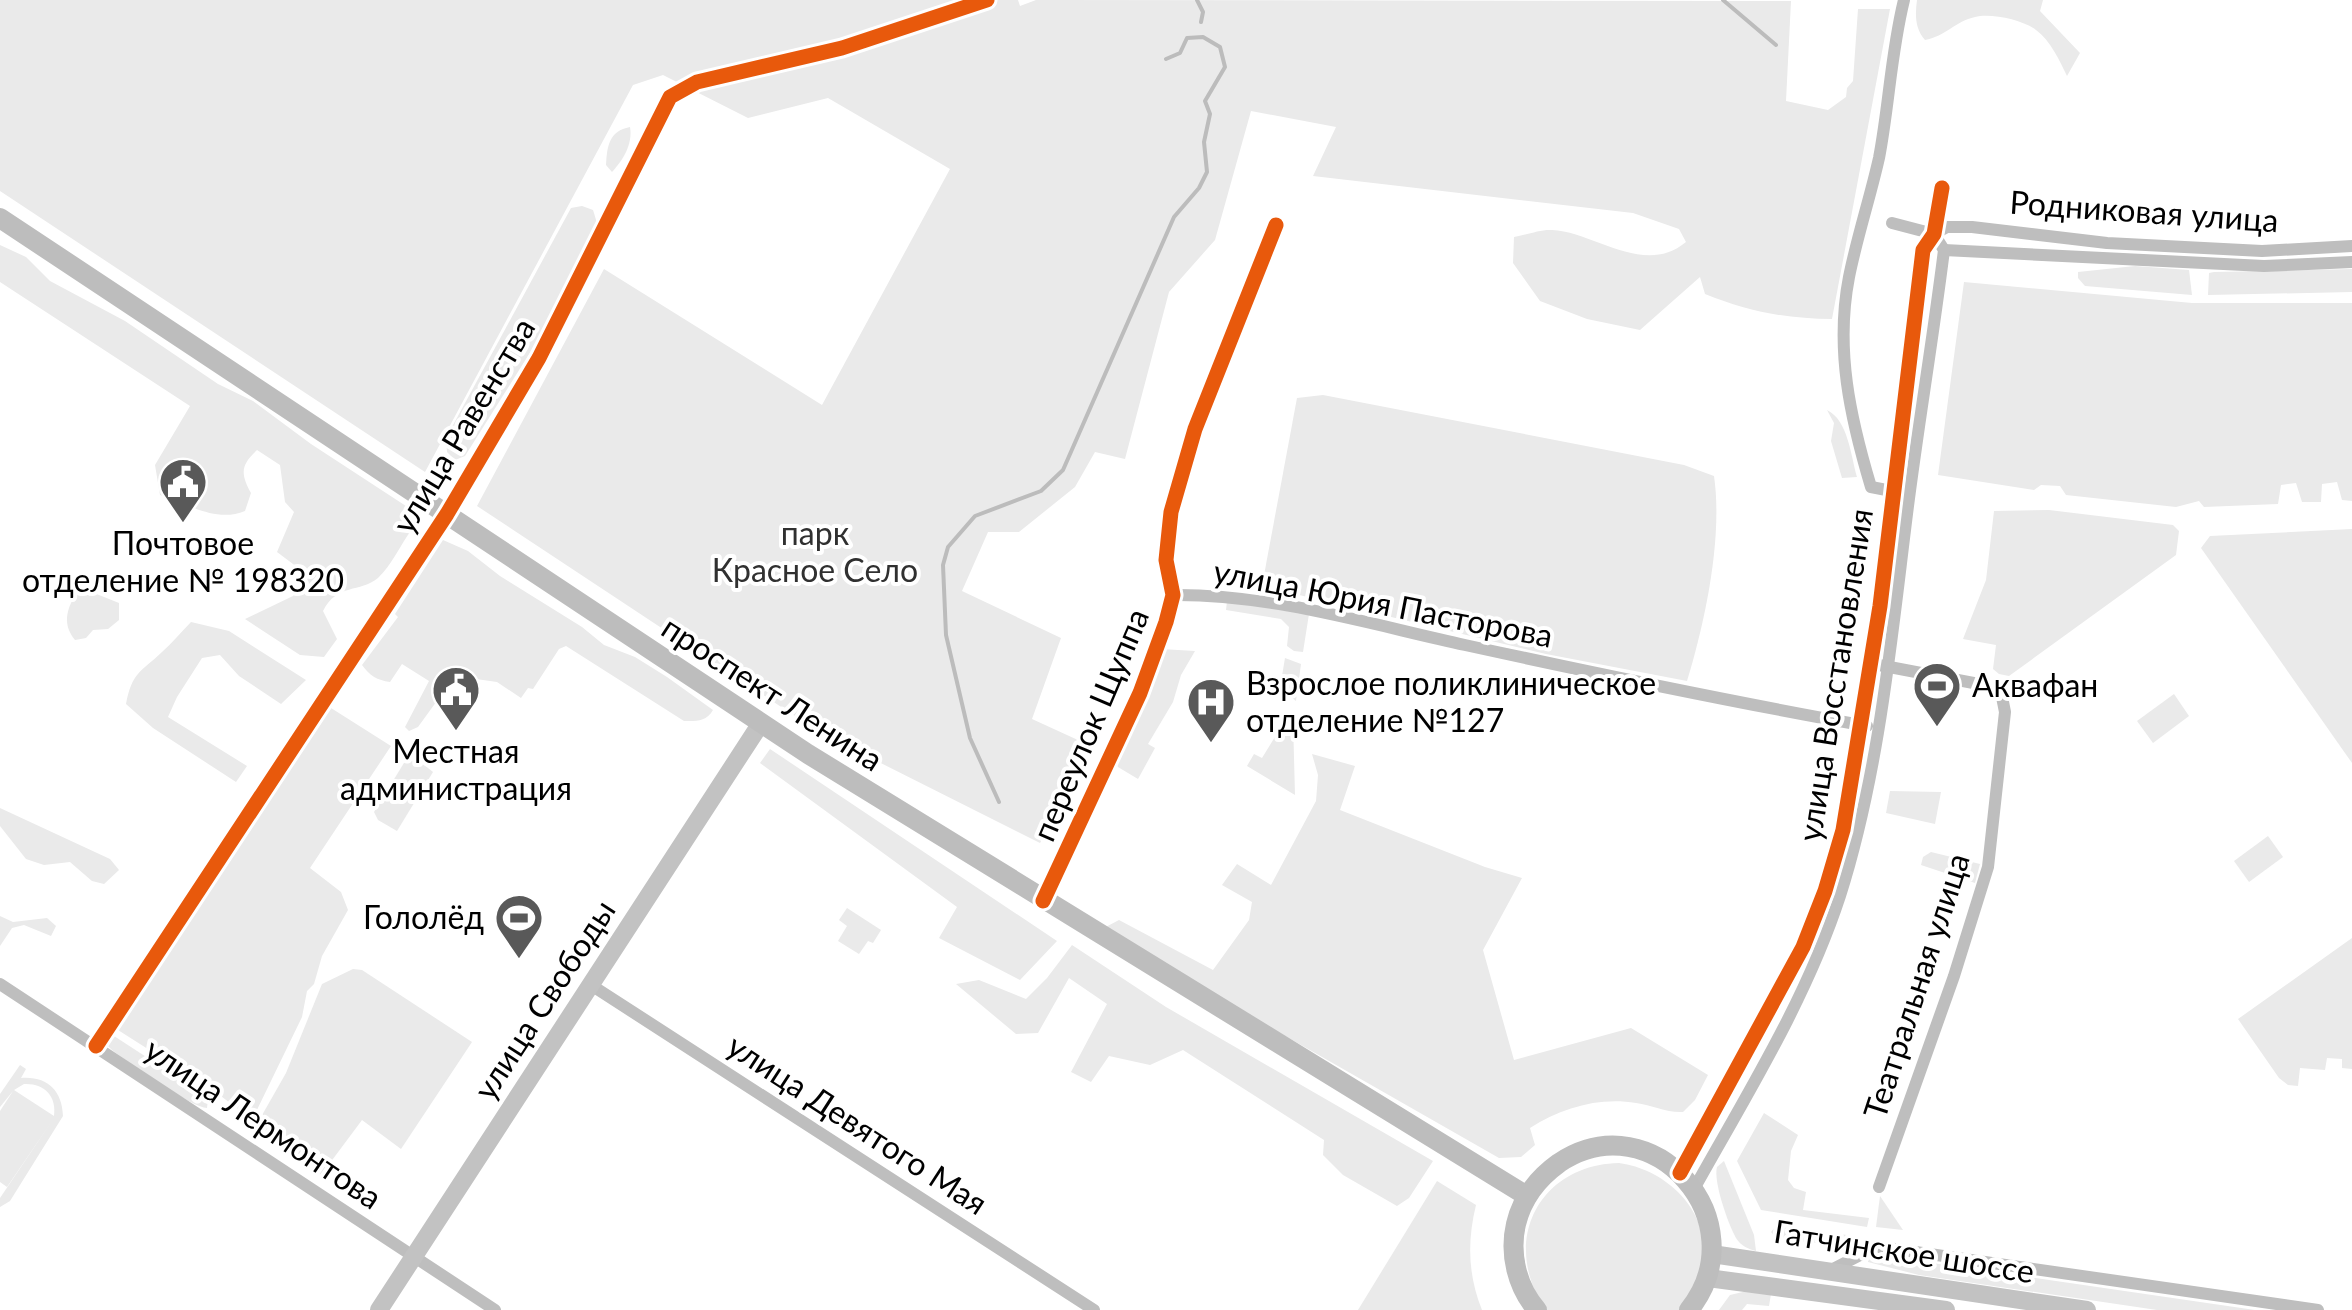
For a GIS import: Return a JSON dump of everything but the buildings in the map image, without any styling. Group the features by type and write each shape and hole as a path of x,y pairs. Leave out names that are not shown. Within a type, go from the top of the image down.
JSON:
{"main road":[{"name":"проспект Ленина","path":"0,218 761,723 1527,1196"},
{"name":"улица Свободы","path":"379,1310 761,723"},
{"path":"1537,1310 1515,1266 1516,1225 1527,1196 1565,1159 1599,1148 1634,1149 1651,1154 1687,1181 1708,1218 1712,1254 1708,1278 1689,1310"},
{"name":"Гатчинское шоссе","path":"1712,1254 2087,1310"},
{"name":"Гатчинское шоссе","path":"1708,1278 1946,1310"}],"street":[{"name":"улица Равенства","path":"96,1046 447,514 539,358 670,97 697,82 842,48 987,0"},
{"name":"улица Восстановления","path":"1904,0 1879,157 1849,277 1844,313 1844,374 1852,424 1871,487 1910,494"},
{"name":"улица Восстановления","path":"1687,1181 1803,947 1825,891 1842,830 1872,663 1923,250 1934,234 1942,188"},
{"path":"1892,224 1934,234 1944,250"},
{"name":"переулок Щуппа","path":"1044,901 1140,693 1173,595 1166,560 1171,512 1195,429 1276,225"},
{"name":"Родниковая улица","path":"1934,234 1947,227 1972,227 2107,243 2262,251 2352,246"},
{"name":"улица Восстановления","path":"1687,1181 1784,1030 1840,896 1878,728 1944,250"},
{"name":"Родниковая улица","path":"1944,250 2264,266 2352,262"},
{"name":"улица Юрия Пасторова","path":"1173,595 1230,598 1322,613 1682,692 1878,728"},
{"name":"Театральная улица","path":"1872,663 1984,685 2001,692 2004,712 1988,867 1879,1187"},
{"name":"улица Лермонтова","path":"0,984 495,1310"},
{"name":"улица Девятого Мая","path":"591,985 1094,1310"},
{"path":"1829,1270 1868,1251 1888,1248 2318,1310"}],"green space":[{"name":"парк Красное Село","path":"0,0 1018,0 1020,6 1036,0 1791,1 1786,101 1828,110 1846,97 1853,81 1858,9 1890,9 1832,319 1783,316 1736,305 1705,294 1700,277 1640,330 1587,319 1540,301 1513,263 1514,237 1552,230 1619,250 1653,255 1670,252 1686,242 1679,229 1633,213 1313,176 1336,127 1251,111 1215,240 1169,292 1125,459 1095,452 1075,487 1019,532 988,532 962,591 1061,638 1032,719 1091,746 1072,789 1040,843 819,732 477,506 604,269 822,405 950,169 828,98 748,118 663,75 633,85 425,472 0,191"},
{"path":"1917,0 2043,0 2040,11 2080,53 2067,76 2050,45 2036,30 2015,20 1989,16 1968,19 1925,40 1916,22"},
{"path":"630,127 626,151 612,172 606,165 610,140"},
{"path":"571,208 593,210 597,223 538,340 465,456 455,460 447,452 446,438"},
{"path":"0,245 26,257 50,281 125,321 218,384 253,401 409,508 414,519 412,529 383,573 371,583 335,596 323,611 337,639 324,657 300,655 245,619 293,596 305,573 277,552 294,512 285,502 280,465 257,450 252,455 244,470 251,493 245,511 234,514 202,511 160,495 155,465 190,406 0,282"},
{"path":"2135,266 2189,270 2192,295 2085,286 2078,278 2078,272"},
{"path":"2352,269 2352,292 2208,295 2209,273 2214,272"},
{"path":"1964,282 2192,303 2352,303 2352,501 2342,500 2337,482 2322,484 2321,502 2302,502 2296,483 2281,485 2278,504 2204,507 2199,501 2176,507 2066,495 2060,486 2041,485 2034,490 1938,475"},
{"path":"1323,395 1684,465 1714,476 1716,526 1711,580 1687,681 1546,654 1262,586 1297,398"},
{"path":"1827,410 1844,430 1857,477 1842,478 1831,441 1834,423"},
{"path":"2049,510 2173,525 2179,531 2176,555 2009,676 1999,674 1993,669 1996,645 1963,639 1986,580 1994,511"},
{"path":"2352,529 2352,763 2201,548 2210,536"},
{"path":"443,540 468,551 604,645 635,657 713,710 704,719 684,721 566,646 559,649 533,689 528,688 521,698 497,682 455,676 418,727 409,731 405,727 429,681 402,664 390,682 371,675 362,665 398,617 395,614"},
{"path":"79,587 119,603 119,620 108,629 93,630 86,638 75,640 67,620"},
{"path":"1227,601 1309,614 1303,652 1287,646 1289,627 1281,619 1226,610"},
{"path":"191,622 229,631 306,680 281,704 239,676 220,655 202,658 168,717 247,766 236,782 153,728 126,704 138,674"},
{"path":"1161,649 1195,651 1181,675 1173,702 1148,744 1155,748 1138,779 1115,762"},
{"path":"1285,658 1301,664 1296,701 1280,688"},
{"path":"2174,694 2189,716 2153,743 2137,721"},
{"path":"331,708 391,746 310,868 341,892 348,910 322,956 314,984 307,991 302,1017 252,1120 118,1030"},
{"path":"1289,714 1293,720 1295,795 1247,766 1254,754 1262,758"},
{"path":"770,749 1057,941 1020,980 939,938 957,907 760,763"},
{"path":"1312,754 1355,766 1340,810 1522,878 1483,950 1514,1060 1631,1028 1708,1075 1695,1100 1683,1112 1622,1102 1581,1106 1530,1128 1535,1145 1521,1157 1499,1158 1100,930 1119,920 1213,970 1249,920 1252,902 1222,885 1237,864 1271,885 1316,801 1318,775"},
{"path":"414,757 433,772 397,831 378,820 374,812 407,758"},
{"path":"1890,791 1941,792 1935,824 1886,813"},
{"path":"0,808 110,859 119,870 104,884 92,881 70,862 44,865 26,859 0,826"},
{"path":"2268,836 2283,857 2249,882 2234,861"},
{"path":"1931,852 1980,864 1975,883 1921,865 1923,857"},
{"path":"847,908 881,930 859,954 838,941 847,926 839,920"},
{"path":"0,916 13,922 47,918 56,926 51,936 24,925 12,928 0,946"},
{"path":"2352,938 2352,1069 2342,1068 2342,1059 2327,1058 2325,1070 2300,1068 2298,1086 2288,1085 2238,1019"},
{"path":"1072,945 1166,1007 1433,1161 1409,1198 1397,1206 1343,1175 1323,1155 1324,1140 1183,1050 1150,1065 1109,1056 1091,1082 1071,1072 1107,1004 1069,978 1038,1033 1016,1034 956,984 979,980 1026,999"},
{"path":"353,969 362,970 472,1042 401,1149 362,1120 321,1175 257,1124 286,1073 322,984"},
{"path":"114,1036 197,1090 208,1099 207,1108 175,1093 112,1050 107,1045 109,1037"},
{"path":"20,1065 26,1069 21,1078 38,1079 51,1086 60,1099 63,1116 10,1201 0,1207 0,1198 54,1118 7,1187 0,1182 0,1111 13,1091 0,1107 0,1094","holes":["31,1084 43,1088 51,1097 54,1116 14,1090"]},
{"path":"1764,1113 1798,1135 1791,1151 1788,1180 1794,1188 1806,1192 1803,1210 1869,1218 1867,1227 1761,1210 1737,1161"},
{"path":"1724,1161 1754,1235 1756,1251 1738,1241 1725,1213 1716,1173"},
{"path":"1619,1163 1656,1176 1672,1187 1696,1217 1704,1254 1694,1288 1682,1310 1546,1310 1526,1259 1527,1235 1535,1212 1548,1193 1567,1178 1590,1167"},
{"path":"1437,1181 1476,1205 1470,1258 1482,1310 1358,1310"},
{"path":"1880,1196 1903,1230 1876,1227"},
{"path":"1777,1225 1847,1235 1827,1244 1777,1239 1771,1232"},
{"path":"1884,1256 2255,1310 2157,1310 1919,1275 1868,1262"},
{"path":"1747,1291 1771,1294 1769,1306 1747,1304 1742,1310 1719,1310 1730,1295"}],"waterway":[{"path":"1197,0 1203,12 1201,22"},
{"path":"1723,0 1776,45"},
{"path":"999,802 970,738 946,635 943,565 948,547 975,516 1041,491 1063,470 1174,217 1199,188 1207,172 1204,142 1210,114 1205,101 1225,67 1220,47 1203,37 1187,38 1180,53 1166,59"}],"cycle path":[{"path":"96,1046 447,514 539,358 670,97 697,82 842,48 987,0"},
{"path":"1680,1173 1803,947 1843,830 1880,606 1923,250 1934,234 1942,188"},
{"path":"1043,901 1140,693 1166,622 1173,595 1166,560 1171,512 1195,429 1276,225"}],"place":[{"name":"Почтовое отделение № 198320","path":"183,524"},
{"name":"Аквафан","path":"1937,728"},
{"name":"Местная администрация","path":"456,732"},
{"name":"Взрослое поликлиническое отделение №127","path":"1211,744"},
{"name":"Гололёд","path":"519,960"}]}
